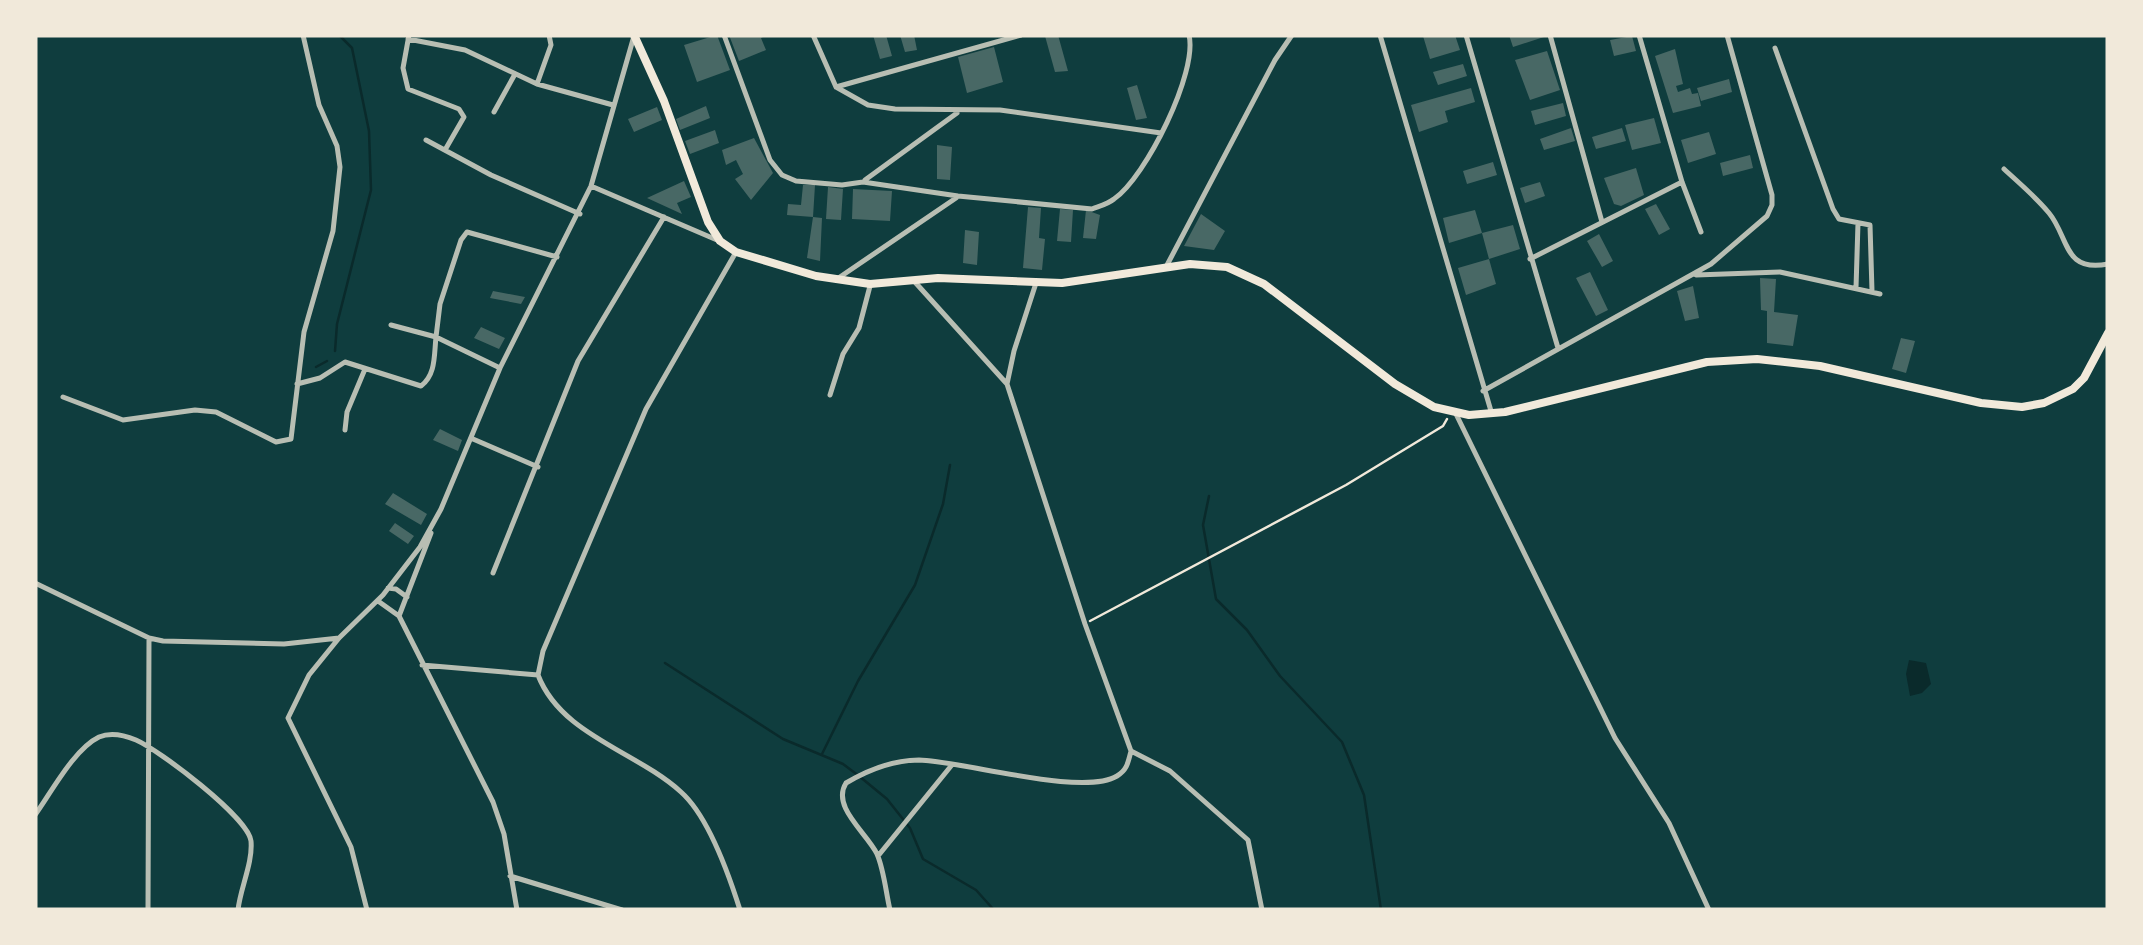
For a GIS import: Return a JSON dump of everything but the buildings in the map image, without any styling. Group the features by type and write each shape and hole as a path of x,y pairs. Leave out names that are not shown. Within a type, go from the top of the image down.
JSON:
{"main road":[{"path":"634,35 664,101 708,222 720,241 736,252 836,279 870,284 938,278 1080,281 1190,264 1227,268 1251,276 1395,384 1454,413 1492,414 1707,362 1757,358 1820,366 1982,404 2022,407 2044,404 2073,389 2084,378 2108,332"}],"street":[{"path":"64,397 123,420 195,410 216,412 276,442 291,440 304,332 333,231 340,167 337,146 319,105 303,35"},
{"path":"536,84 551,45 549,35"},
{"path":"399,616 500,368 592,186 634,35"},
{"path":"724,35 770,160 782,176 842,186 863,182 1092,209 1112,201 1126,188 1161,133 1188,70 1189,35"},
{"path":"813,35 836,87 868,105 1000,110 1161,133"},
{"path":"836,87 1021,35"},
{"path":"1166,267 1275,60 1292,35"},
{"path":"1380,35 1492,414"},
{"path":"1466,35 1558,348"},
{"path":"1550,35 1602,222"},
{"path":"1640,35 1682,182 1702,232"},
{"path":"1483,391 1693,275 1766,216 1772,195 1727,35"},
{"path":"445,150 464,117 459,109 408,88 404,68 409,37 465,50 536,84 612,105"},
{"path":"1774,48 1833,208 1839,218 1870,225 1872,292"},
{"path":"494,112 514,74"},
{"path":"863,182 960,111"},
{"path":"426,140 491,175 580,214"},
{"path":"2004,169 2052,216 2062,241 2081,263 2091,267 2108,264"},
{"path":"1530,260 1682,182"},
{"path":"592,186 720,241"},
{"path":"836,279 958,196"},
{"path":"493,573 578,361 664,217"},
{"path":"1856,288 1858,223"},
{"path":"296,384 320,378 345,362 421,386 432,371 440,304 460,240 467,232 557,257"},
{"path":"736,252 642,418 543,651 538,676 566,716 648,766 684,794 704,822 740,910"},
{"path":"1693,275 1780,272 1880,294"},
{"path":"890,910 878,856 842,801 846,783 890,764 920,760 1075,782 1113,779 1127,768 1131,751 1084,624 1007,384 914,281"},
{"path":"1007,384 1036,282"},
{"path":"830,395 843,354 859,328 870,284"},
{"path":"391,324 436,337 500,368"},
{"path":"346,430 347,412 366,369"},
{"path":"1454,413 1615,738 1669,823 1708,910"},
{"path":"473,439 538,467"},
{"path":"367,910 351,846 288,718 309,675 338,638 378,601 433,525"},
{"path":"35,583 149,638 284,644 338,638"},
{"path":"388,588 407,597"},
{"path":"378,601 399,616 493,802 504,834 516,910"},
{"path":"148,910 149,638"},
{"path":"422,665 538,676"},
{"path":"35,815 80,753 102,736 126,736 148,747 222,803 246,829 251,840 238,910"},
{"path":"1131,751 1170,771 1248,840 1262,910"},
{"path":"878,856 951,766"},
{"path":"510,876 622,910"}],"path":[{"path":"1084,624 1346,485 1443,426 1454,413"}],"water":[{"path":"1909,660 1926,663 1931,684 1922,693 1910,696 1906,674"}],"waterway":[{"path":"335,351 337,324 371,190 369,131 352,48 339,35"},
{"path":"316,367 327,361"},
{"path":"822,754 858,681 915,585 943,504 950,465"},
{"path":"1209,496 1203,525 1216,599 1342,742 1364,795 1381,910"},
{"path":"665,663 783,739 843,764 859,776 887,799 910,828 923,859 976,890 994,910"}]}
